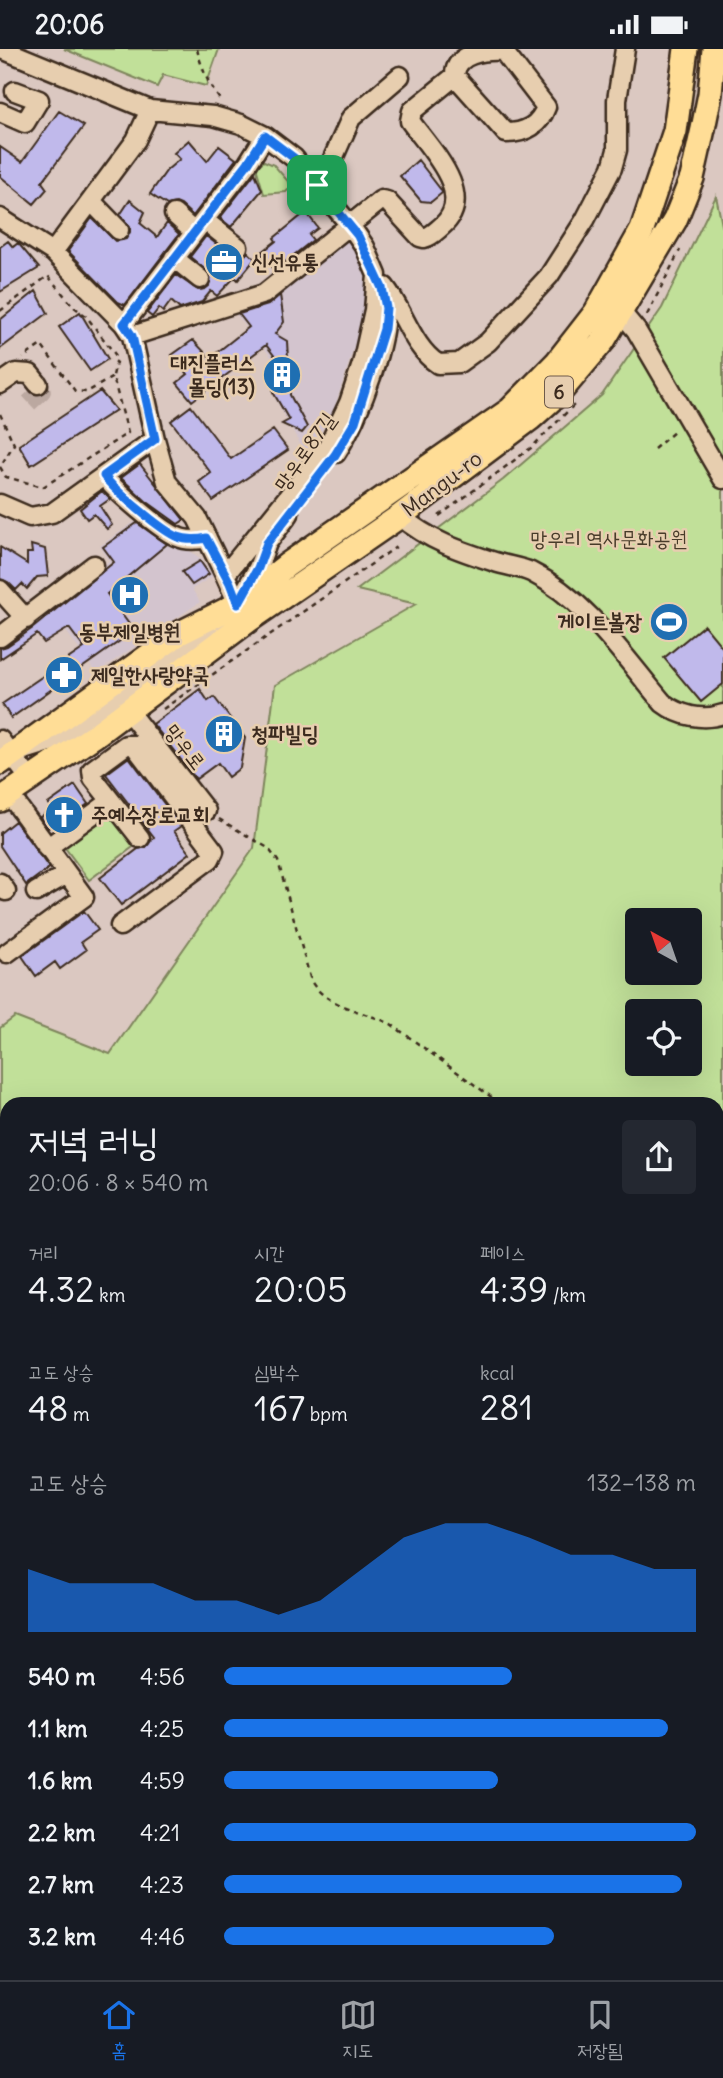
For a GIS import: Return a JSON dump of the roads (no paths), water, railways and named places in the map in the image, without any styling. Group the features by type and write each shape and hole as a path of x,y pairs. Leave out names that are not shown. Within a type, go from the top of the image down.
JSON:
{"main road":[{"name":"Mangu-ro","path":"4,753 180,633 244,612 400,516 531,418 560,392 603,341 675,220 692,179 710,94 714,49"},
{"name":"Mangu-ro","path":"4,797 128,711 244,612 287,565 510,410 564,354 596,312 642,230 675,131 680,53"}],"street":[{"path":"0,69 5,51 150,110 213,116 241,124 265,136 294,158 350,225 421,347 438,364 458,363 488,342 549,276 585,220 612,168 617,151 617,100 625,49"},
{"path":"128,330 264,294 381,200 387,201 420,237 424,239 432,235 450,219 456,203 452,180 409,118 412,111 455,76 458,65 477,52 503,51 545,104 545,111 540,120 528,130 506,132 455,76"},
{"path":"317,185 331,163 351,118 400,76"},
{"path":"0,112 25,124 39,100 15,91"},
{"path":"54,252 136,141 150,110"},
{"path":"128,330 174,258 248,163 265,136"},
{"path":"91,201 119,230"},
{"path":"174,214 238,247"},
{"path":"0,218 54,252 128,330 167,482 197,518 244,612"},
{"path":"174,258 200,279"},
{"path":"225,575 328,447 349,403 362,365 374,310 377,275"},
{"name":"망우로87길","path":"244,612 267,543 335,455 355,422 384,329 384,295 377,275"},
{"path":"621,312 636,330 723,479"},
{"path":"0,384 16,373 30,374 38,384"},
{"path":"0,504 30,517 52,513 155,439"},
{"path":"104,476 128,501 178,537 199,540 206,538"},
{"path":"400,516 418,531 443,544 529,571 555,587 583,609 671,710 703,718 723,714"},
{"path":"0,637 94,565"},
{"path":"0,590 26,619"},
{"name":"망우로","path":"128,711 206,811"},
{"path":"120,926 210,859 214,851 131,744 126,744 92,770 93,778 140,838"},
{"path":"4,753 69,752"},
{"path":"4,753 30,779"},
{"name":"Mangu-ro","path":"4,797 84,897 7,953"},
{"path":"47,848 111,801"},
{"path":"36,892 67,874"}],"tunnel":[{"path":"29,403 42,391 38,384"}],"place":[{"name":"신선유통","path":"224,262"},
{"name":"대진플러스 몰딩(13)","path":"282,375"},
{"name":"동부제일병원","path":"130,595"},
{"name":"게이트볼장","path":"669,622"},
{"name":"제일한사랑약국","path":"64,675"},
{"name":"청파빌딩","path":"224,734"},
{"name":"주예수장로교회","path":"64,815"}],"park label":[{"name":"망우리 역사문화공원","path":"609,539"}]}
